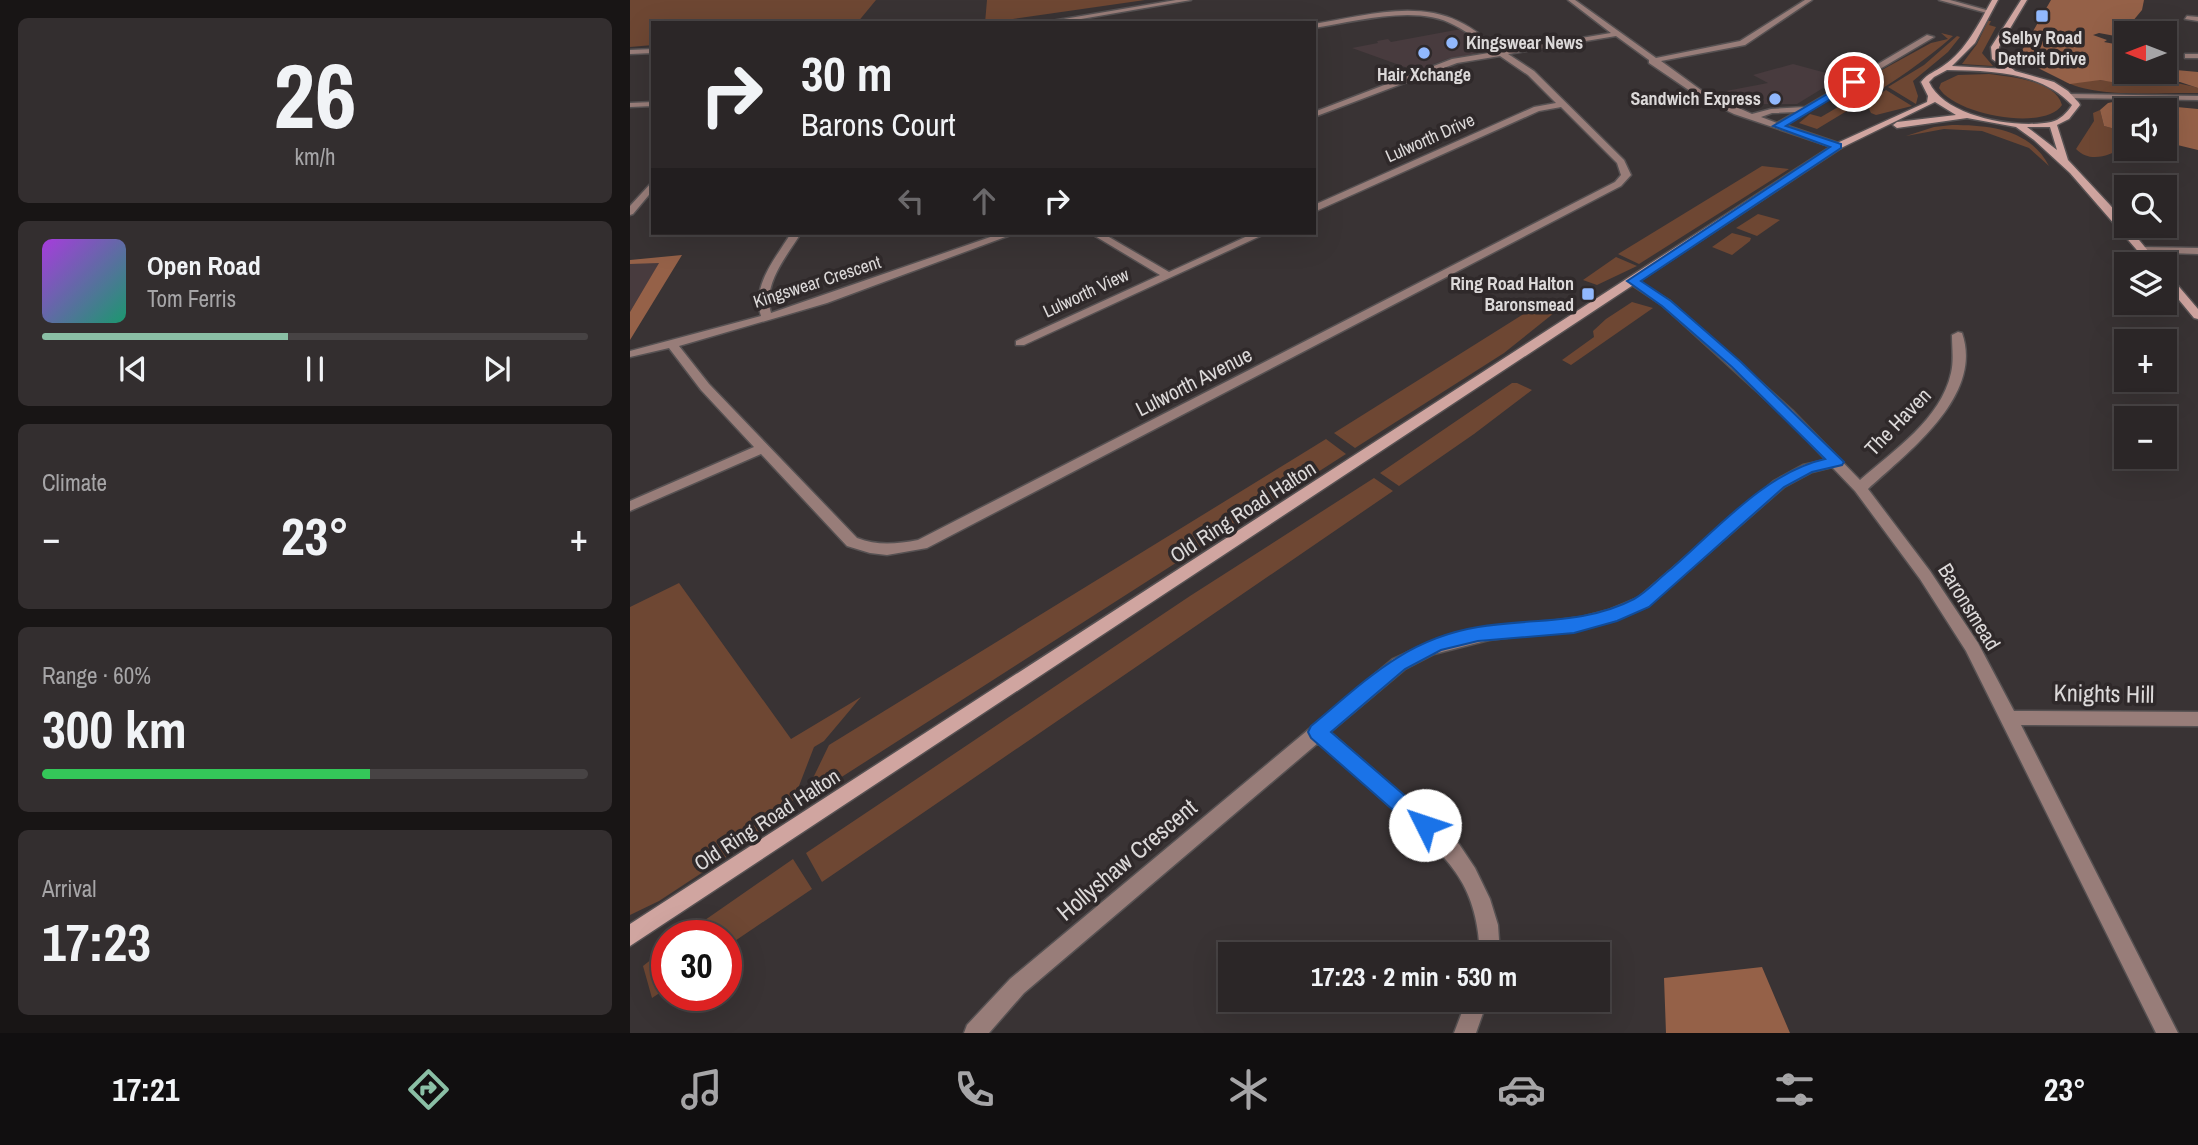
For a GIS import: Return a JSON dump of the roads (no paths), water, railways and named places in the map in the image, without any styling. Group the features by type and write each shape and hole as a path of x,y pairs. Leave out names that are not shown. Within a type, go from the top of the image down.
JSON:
{"main road":[{"path":"1995,0 1972,41 1947,68 1931,75 1925,82 1931,98 1969,116 2016,123 2053,124 2072,113 2076,105 2070,96 2006,67 1994,54 1995,47 2025,0"},
{"path":"1947,68 1973,68 2027,75"},
{"name":"Old Ring Road Halton","path":"630,936 1838,146 1926,107 1931,103 1931,98"},
{"name":"Old Ring Road Halton","path":"1880,127 1931,118 1969,116"},
{"path":"2016,123 2064,160 2142,250"},
{"path":"2053,124 2064,160"},
{"path":"2177,291 2198,316"}],"street":[{"path":"1056,21 1188,0"},
{"path":"1571,0 1702,95 1753,117 1838,146"},
{"path":"1652,61 1742,43 1809,0"},
{"path":"1942,0 1987,11"},
{"name":"Lulworth Avenue","path":"671,345 705,387 852,542 866,548 883,550 922,544 1618,184 1626,174 1621,162 1531,72 1455,22 1429,15 1386,13 1316,26"},
{"path":"2187,18 2198,19"},
{"path":"1316,114 1455,61 1616,34"},
{"path":"1778,126 1930,37"},
{"path":"630,52 651,51"},
{"path":"2188,55 2198,56"},
{"path":"2070,96 2198,98"},
{"path":"630,105 651,104"},
{"name":"Lulworth Drive","path":"1316,208 1537,110 1562,104"},
{"path":"1753,117 1770,111 1810,109"},
{"path":"630,212 651,186"},
{"path":"766,316 761,302 764,289 795,235"},
{"name":"Kingswear Crescent","path":"630,354 671,345 766,316 1006,235"},
{"path":"1099,235 1167,275 1257,235"},
{"path":"2142,250 2198,251"},
{"name":"Lulworth View","path":"1020,343 1167,275"},
{"name":"Baronsmead","path":"1633,281 1666,303 1736,365 1837,462 1860,488 1932,586 1972,647 2167,1033"},
{"name":"The Haven","path":"1860,488 1926,426 1946,403 1957,375 1958,335"},
{"path":"630,506 762,448"},
{"name":"Hollyshaw Crescent","path":"975,1033 1017,986 1399,664 1436,644 1478,634 1574,626 1611,617 1643,603 1779,484 1808,468 1837,462"},
{"name":"Knights Hill","path":"2009,718 2198,719"},
{"path":"1318,732 1452,850 1469,871 1481,895 1489,942"},
{"path":"1465,1033 1473,1012"}],"place":[{"name":"Selby Road Detroit Drive","path":"2042,16"},
{"name":"Kingswear News","path":"1452,43"},
{"name":"Hair Xchange","path":"1424,53"},
{"name":"Sandwich Express","path":"1775,99"},
{"name":"Ring Road Halton Baronsmead","path":"1588,294"}]}
